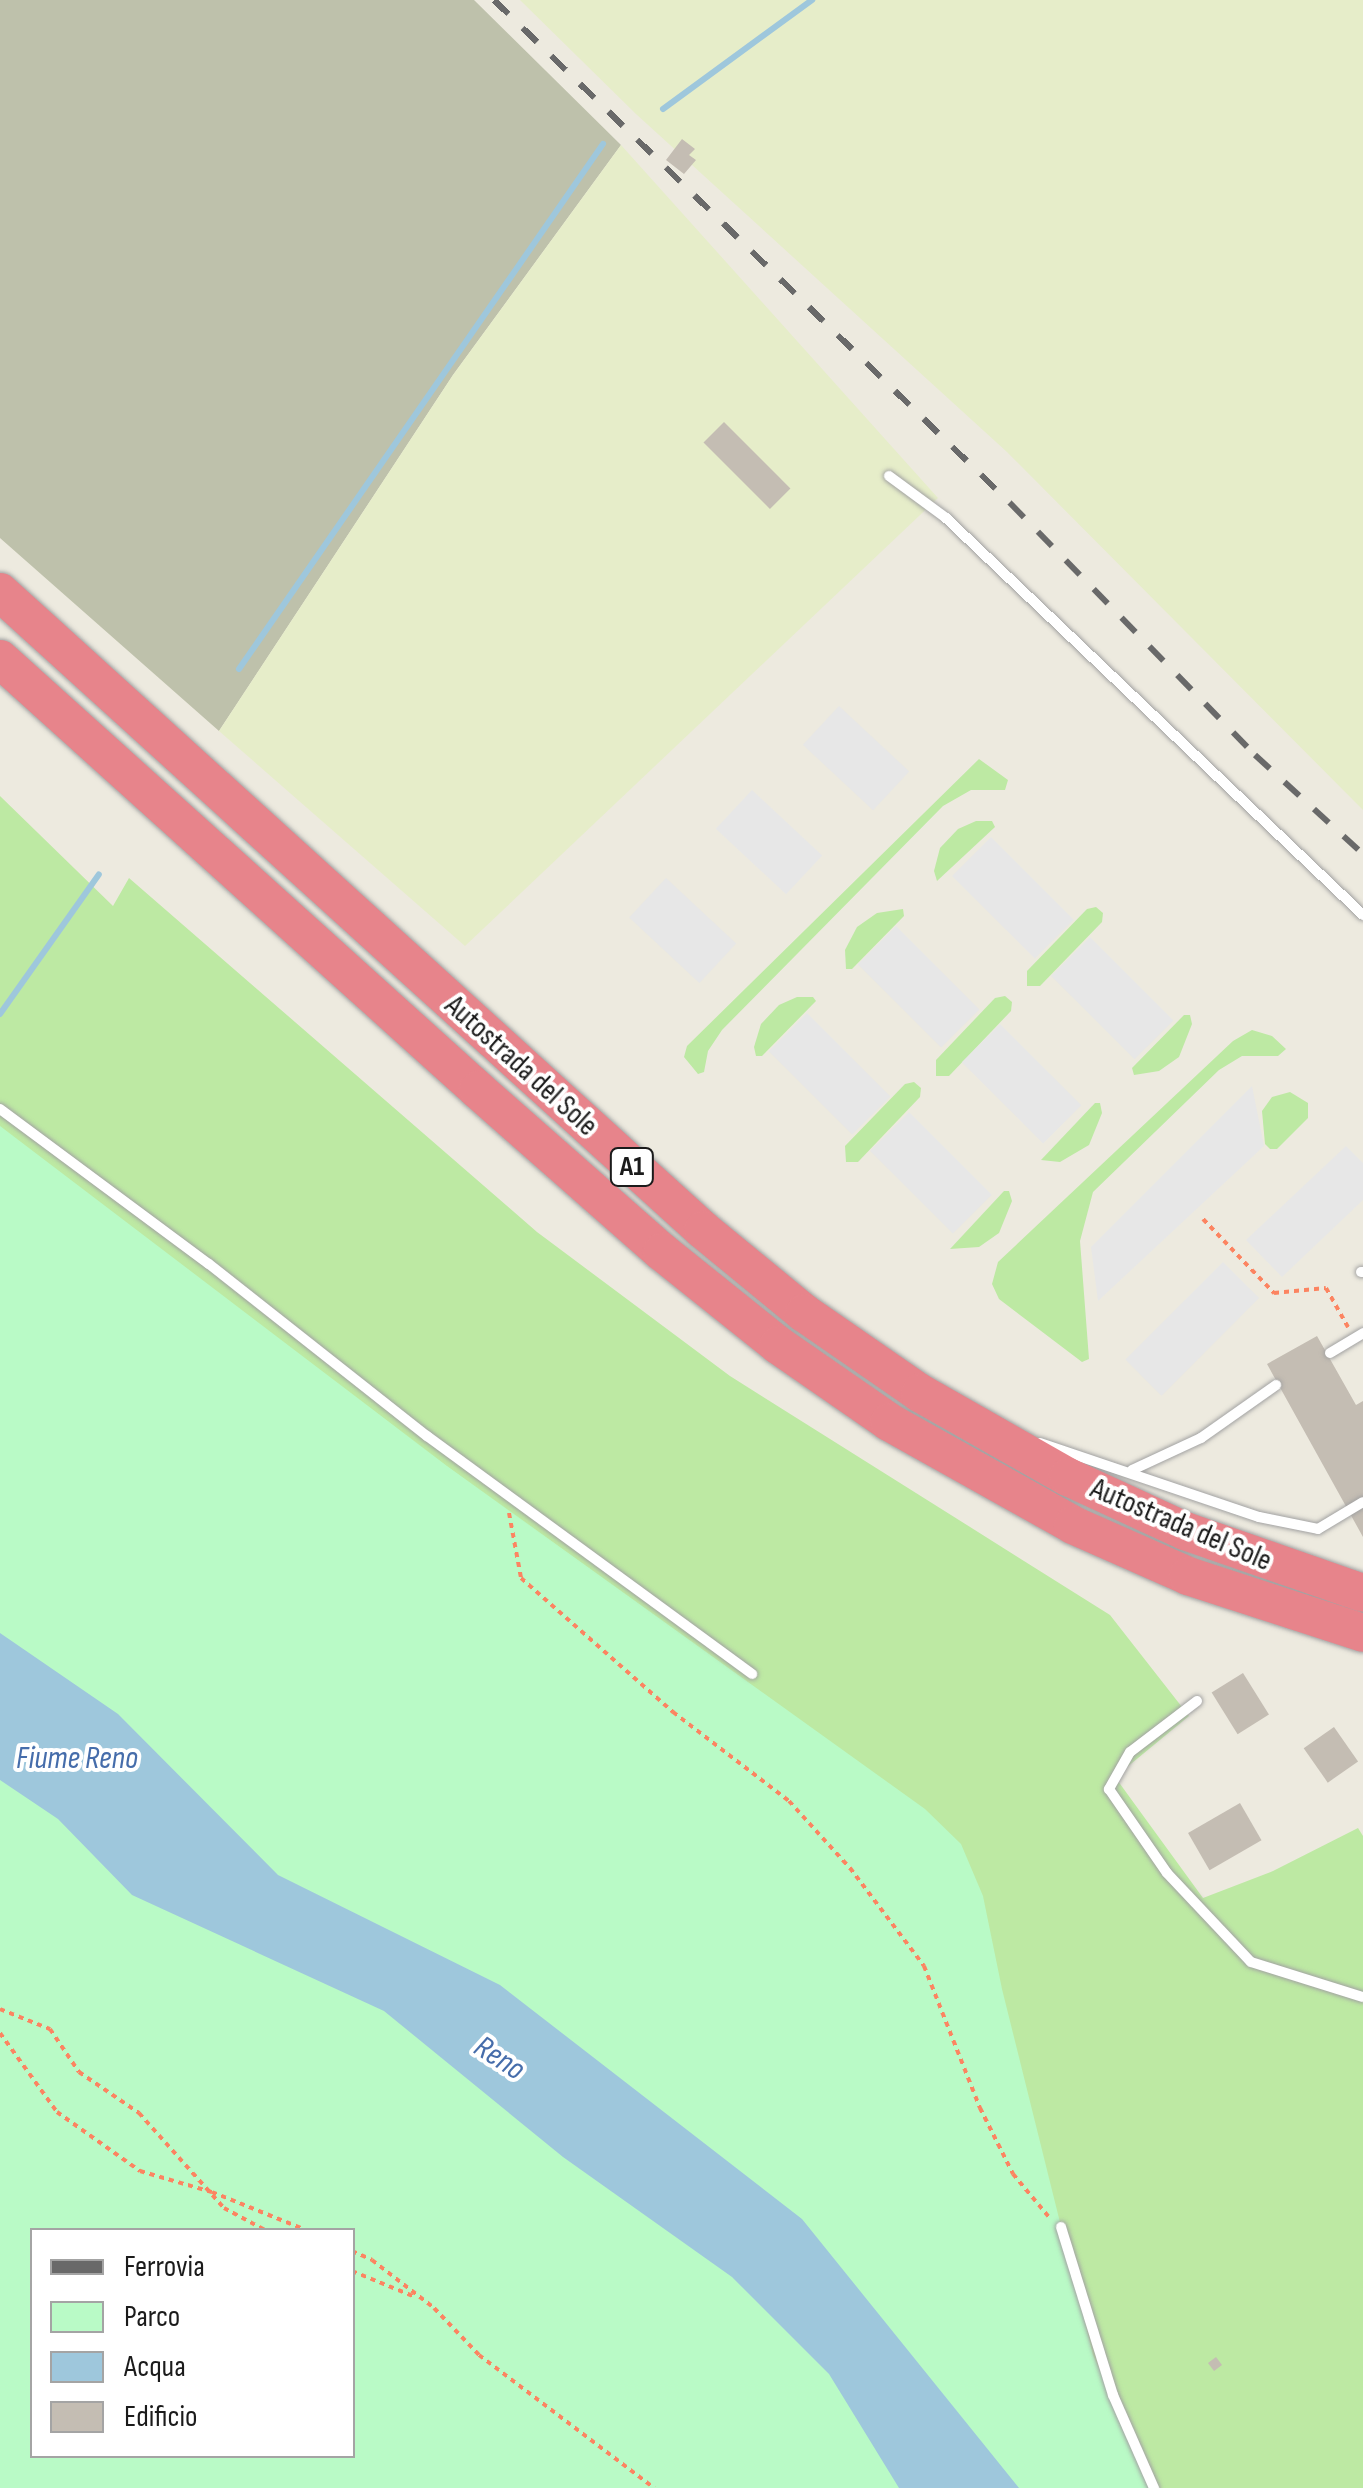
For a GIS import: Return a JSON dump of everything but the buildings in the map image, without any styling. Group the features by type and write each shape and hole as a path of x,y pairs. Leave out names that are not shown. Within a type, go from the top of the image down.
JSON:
{"highway":[{"name":"Autostrada del Sole","path":"5,595 703,1230 804,1313 962,1419 1068,1477 1185,1531 1363,1593"},
{"name":"Autostrada del Sole","path":"0,659 520,1128 662,1252 778,1345 888,1422 1002,1489 1188,1576 1363,1632"}],"lane":[{"path":"889,476 946,518 1363,915"},
{"path":"0,1109 506,1494 752,1674"},
{"path":"1330,1353 1359,1336"},
{"path":"1132,1470 1201,1438 1276,1385"},
{"path":"962,1419 1132,1470 1260,1517 1318,1529 1363,1502"},
{"path":"1188,1576 1310,1630"},
{"path":"1197,1701 1130,1752 1109,1789 1167,1872 1251,1962 1363,1997"},
{"path":"1061,2227 1102,2364 1154,2488"}],"path":[{"path":"1203,1219 1274,1293 1326,1288 1359,1336"},
{"path":"506,1494 521,1578 673,1712 789,1801 860,1882 924,1966 980,2108 1013,2174 1040,2210 1061,2227"},
{"path":"0,2009 50,2029 80,2072 139,2113 224,2208 261,2228"},
{"path":"0,2033 57,2112 140,2171 212,2192 301,2228"},
{"path":"355,2252 434,2308 479,2355 654,2488"},
{"path":"355,2272 418,2298"}],"shaded area":[{"path":"0,0 474,0 621,145 453,375 219,731 0,538"},
{"path":"520,0 1363,0 1363,810 1007,452 636,114"},
{"path":"621,145 938,498 465,946 219,731 453,375"},
{"path":"839,706 909,771 873,810 803,745"},
{"path":"752,790 822,855 786,894 716,829"},
{"path":"991,837 1074,920 1035,959 952,876"},
{"path":"666,878 736,943 699,983 629,917"},
{"path":"896,926 979,1009 941,1048 858,964"},
{"path":"1090,937 1173,1020 1135,1059 1051,976"},
{"path":"807,1013 890,1096 852,1135 769,1051"},
{"path":"1000,1024 1081,1105 1043,1144 962,1062"},
{"path":"1252,1086 1264,1146 1098,1301 1091,1247"},
{"path":"909,1112 992,1195 953,1234 870,1151"},
{"path":"1346,1146 1363,1163 1363,1200 1282,1277 1246,1240"},
{"path":"1223,1262 1259,1298 1161,1396 1125,1360"}],"green space":[{"path":"979,759 1008,780 1005,790 971,790 943,806 722,1030 708,1051 704,1072 698,1074 684,1057 687,1046"},
{"path":"0,796 113,906 129,878 537,1232 730,1376 1110,1615 1189,1716 1115,1777 1203,1898 1273,1871 1358,1828 1363,1836 1363,2488 1036,2488 0,1632"},
{"path":"976,821 992,821 995,827 937,881 934,871 940,848 958,829"},
{"path":"1096,907 1103,913 1102,922 1040,986 1027,986 1027,971 1087,909"},
{"path":"903,909 904,916 852,969 846,969 845,950 857,927 877,913"},
{"path":"1005,996 1012,1002 1011,1011 949,1076 936,1076 936,1060 995,998"},
{"path":"797,997 813,997 816,1001 762,1056 756,1056 754,1047 761,1024 779,1005"},
{"path":"1184,1015 1190,1015 1192,1024 1179,1057 1159,1071 1134,1075 1132,1068"},
{"path":"1252,1030 1272,1036 1286,1049 1278,1056 1242,1056 1219,1070 1093,1192 1080,1241 1089,1359 1082,1362 999,1299 992,1284 998,1262 1233,1041"},
{"path":"914,1082 921,1088 920,1097 858,1162 846,1162 845,1146 905,1084"},
{"path":"1290,1092 1308,1103 1308,1118 1277,1149 1270,1149 1265,1144 1262,1111 1272,1097"},
{"path":"1095,1103 1100,1103 1102,1113 1089,1145 1060,1162 1041,1160"},
{"path":"0,1126 447,1466 925,1809 961,1844 983,1896 1002,1989 1093,2355 1153,2488 0,2488"},
{"path":"1004,1191 1009,1191 1012,1201 999,1233 979,1247 950,1249"}],"water":[{"name":"Fiume Reno","path":"0,1633 118,1714 278,1875 500,1985 802,2219 1019,2488 899,2488 829,2374 732,2277 563,2157 384,2011 132,1895 58,1819 0,1780"}],"waterway":[{"path":"663,109 812,0"},
{"path":"239,669 603,144"},
{"path":"0,1014 99,874"}],"railway":[{"path":"494,0 1010,503 1255,755 1363,854"}],"water label":[{"name":"Reno","path":"499,2059"}]}
